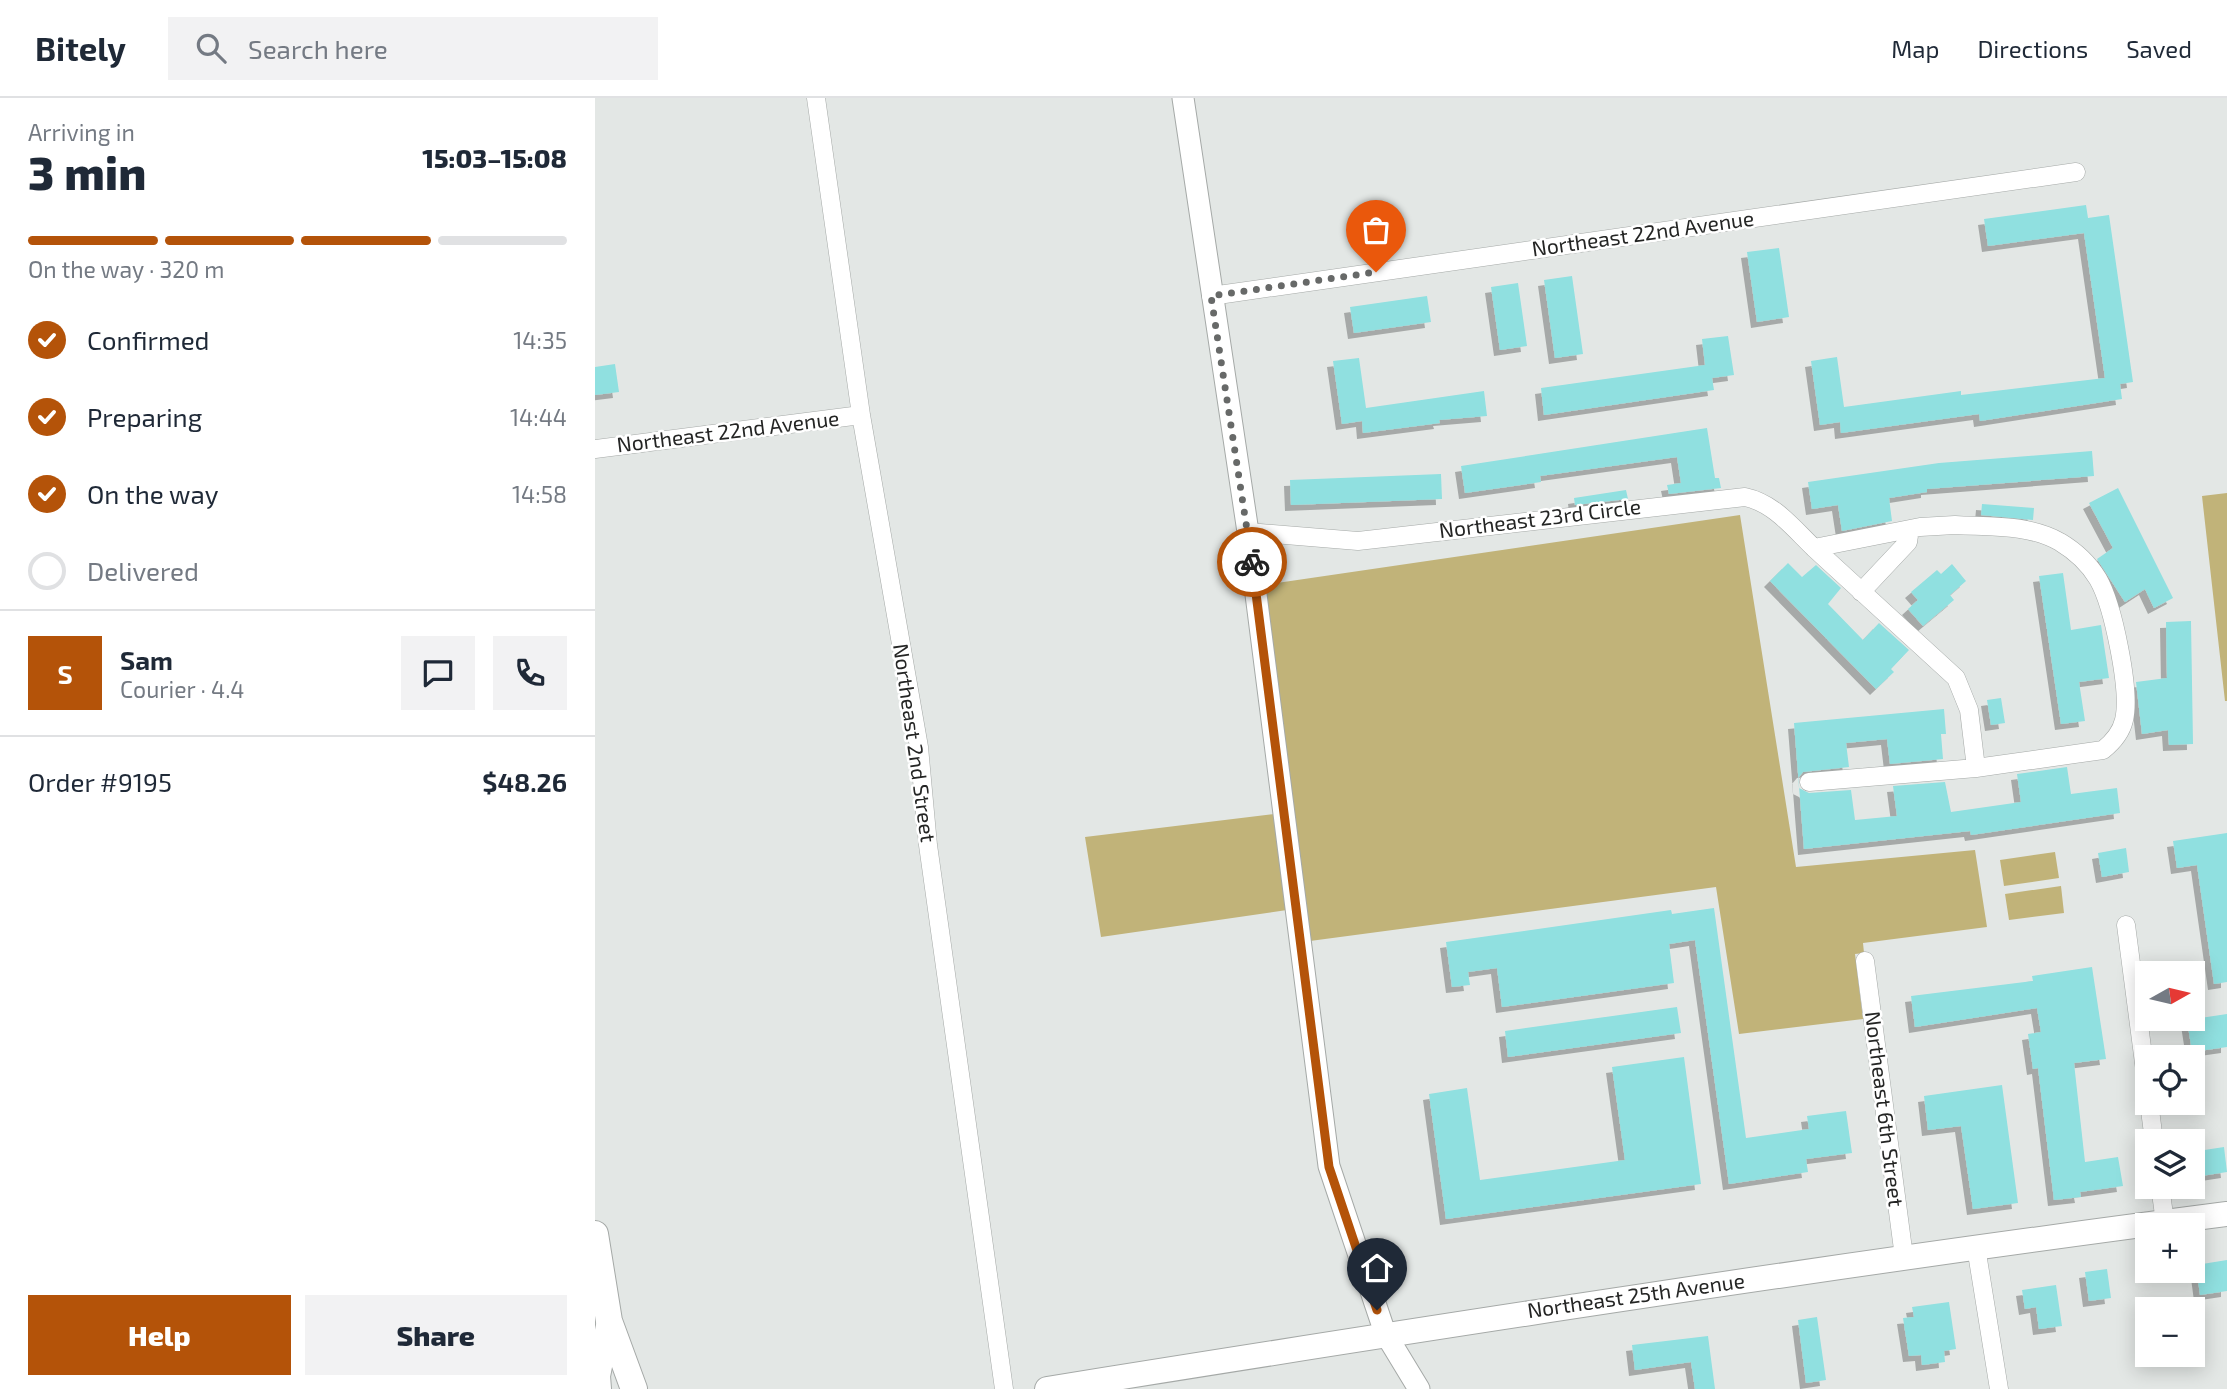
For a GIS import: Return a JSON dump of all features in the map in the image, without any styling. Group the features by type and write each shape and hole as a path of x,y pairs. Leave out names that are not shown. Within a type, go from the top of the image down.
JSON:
{"main road":[{"name":"Northeast 25th Avenue","path":"2205,1217 2227,1214"},
{"name":"Northeast 25th Avenue","path":"1047,1389 1385,1333 2135,1226"},
{"path":"595,1234 609,1321 633,1389"},
{"path":"599,1389 598,1376 609,1321"}],"street":[{"name":"Northeast 2nd Street","path":"816,98 861,415 919,747 930,858 1004,1389"},
{"path":"1183,98 1248,532 1329,1167 1385,1333 1419,1389"},
{"name":"Northeast 22nd Avenue","path":"1211,296 2075,172"},
{"name":"Northeast 22nd Avenue","path":"595,449 861,415"},
{"name":"Northeast 23rd Circle","path":"1248,532 1358,541 1745,497 1756,499 1775,511 1956,678 1966,699 1976,768"},
{"path":"1808,782 1976,768 2095,753 2110,745 2121,729 2125,710 2114,619 2103,589 2087,563 2045,535 2026,529 1955,525 1910,529 1814,548"},
{"path":"1861,592 1908,542 1910,529"},
{"path":"2126,925 2142,1045"},
{"name":"Northeast 6th Street","path":"1865,961 1903,1257"},
{"path":"1976,1247 1999,1389"}],"shaded area":[{"path":"2227,493 2227,701 2225,701 2202,496"},
{"path":"1740,515 1796,867 1975,850 1987,927 1863,943 1864,953 1855,954 1863,1019 1739,1034 1716,887 1310,941 1264,585"},
{"path":"1275,814 1287,910 1101,937 1085,837"},
{"path":"2055,852 2059,878 2004,886 2000,860"},
{"path":"2061,886 2064,913 2009,920 2005,894"}],"building":[{"path":"2086,205 2088,218 2109,215 2133,382 2120,384 2122,399 1980,421 1979,414 1841,433 1840,422 1820,425 1811,361 1837,357 1844,407 1961,391 1961,395 2105,378 2084,233 1988,246 1984,219"},
{"path":"1779,248 1789,317 1757,322 1747,252"},
{"path":"1572,276 1583,354 1555,358 1544,280"},
{"path":"1518,283 1527,346 1500,350 1491,287"},
{"path":"1427,296 1431,322 1354,333 1350,307"},
{"path":"1728,336 1734,375 1712,378 1714,390 1544,415 1541,388 1705,365 1702,339"},
{"path":"1359,358 1366,408 1484,391 1487,416 1439,420 1440,423 1363,433 1362,421 1342,424 1333,361"},
{"path":"615,364 619,392 595,395 595,367"},
{"path":"1707,428 1715,478 1719,478 1721,488 1669,494 1667,485 1681,483 1677,457 1540,476 1541,482 1465,493 1461,466"},
{"path":"2092,451 2094,476 1927,489 1927,492 1889,498 1892,521 1842,531 1838,505 1812,509 1808,482 1939,463"},
{"path":"1441,474 1442,499 1291,505 1290,480"},
{"path":"2118,488 2173,598 2154,608 2145,589 2125,602 2097,559 2113,548 2089,503"},
{"path":"1626,490 1628,499 1575,505 1574,498"},
{"path":"1982,504 2034,508 2033,520 1981,515"},
{"path":"1788,563 1802,577 1816,565 1841,588 1828,604 1863,640 1879,623 1909,650 1891,669 1894,672 1876,689 1770,581"},
{"path":"1952,564 1966,581 1950,595 1954,600 1923,626 1908,609 1918,600 1911,592 1937,570 1941,574"},
{"path":"2063,573 2071,630 2101,625 2109,678 2079,682 2085,721 2061,724 2039,576"},
{"path":"2191,621 2193,744 2169,745 2168,730 2142,734 2136,682 2167,678 2166,622"},
{"path":"2001,698 2005,723 1991,725 1987,700"},
{"path":"1944,709 1946,734 1941,734 1943,759 1890,764 1887,739 1846,743 1849,767 1803,772 1798,778 1794,723"},
{"path":"2067,767 2071,794 2117,788 2120,813 1971,835 1970,831 1804,849 1799,788 1809,793 1851,790 1855,820 1897,816 1893,786 1945,782 1951,812 2021,802 2017,774"},
{"path":"2227,833 2227,982 2214,984 2197,865 2177,868 2173,841"},
{"path":"2126,848 2129,872 2102,877 2098,853"},
{"path":"1714,908 1746,1138 1809,1129 1807,1116 1846,1111 1852,1153 1806,1159 1808,1172 1729,1184 1695,940 1669,944 1674,983 1502,1007 1497,968 1468,972 1470,985 1452,987 1446,942 1671,910 1672,914"},
{"path":"2092,967 2106,1059 2074,1063 2085,1162 2118,1157 2123,1186 2080,1192 2081,1197 2054,1200 2038,1068 2033,1069 2028,1034 2041,1032 2037,1008 1915,1027 1911,996 2033,981 2032,976"},
{"path":"1677,1007 1681,1033 1508,1057 1505,1031"},
{"path":"2227,1014 2227,1047 2205,1050 2205,1045 2191,1045 2189,1031 2205,1031 2205,1017"},
{"path":"1684,1057 1701,1184 1446,1219 1429,1094 1467,1088 1480,1180 1625,1160 1612,1067"},
{"path":"2002,1085 2018,1203 1973,1209 1961,1126 1928,1130 1924,1096"},
{"path":"2224,1147 2227,1172 2205,1175 2205,1150"},
{"path":"2227,1260 2227,1291 2200,1295 2198,1283 2205,1283 2205,1264"},
{"path":"2107,1269 2111,1298 2089,1301 2085,1272"},
{"path":"2056,1285 2062,1326 2039,1329 2036,1307 2025,1309 2022,1290"},
{"path":"1949,1302 1956,1349 1944,1351 1945,1362 1922,1365 1921,1355 1909,1356 1903,1318 1914,1317 1912,1307"},
{"path":"1817,1317 1826,1380 1806,1383 1798,1320"},
{"path":"1708,1336 1715,1389 1695,1389 1691,1362 1635,1370 1632,1345"}],"way so far":[{"path":"1252,562 1211,296 1376,272"}],"route":[{"path":"1252,562 1329,1167 1377,1310"}]}
